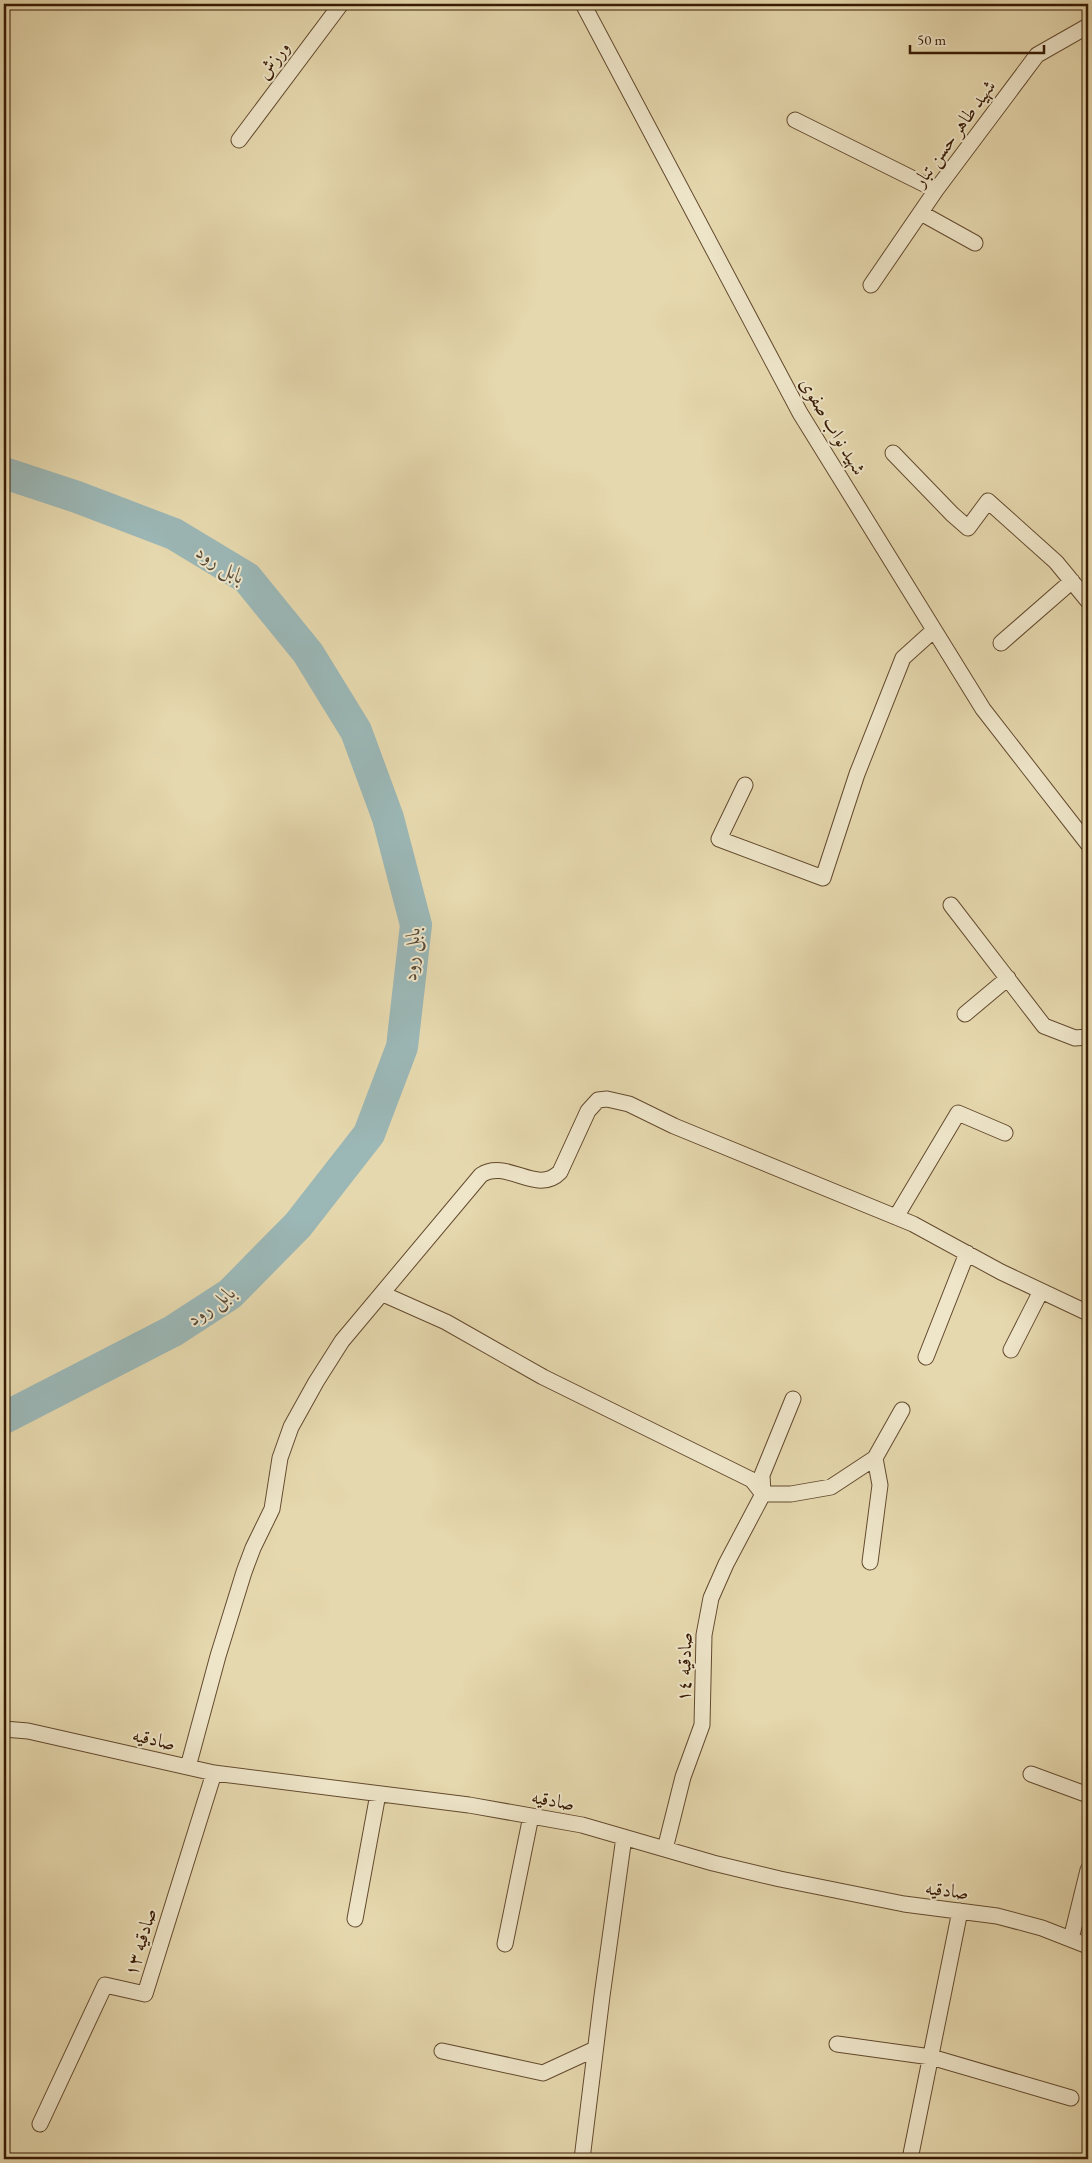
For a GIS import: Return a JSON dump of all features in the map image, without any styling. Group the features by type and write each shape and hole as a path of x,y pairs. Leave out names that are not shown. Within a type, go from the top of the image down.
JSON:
{"street":[{"name":"ورزش","path":"239,140 340,4"},
{"name":"شهید نواب صفوی","path":"582,4 800,413 983,709 1088,844"},
{"name":"شهید طاهر حسن تبار","path":"871,285 936,190 1036,55 1088,26"},
{"path":"795,120 936,190"},
{"path":"921,213 975,243"},
{"path":"893,453 968,528 988,501 1056,562 1088,600"},
{"path":"1001,642 1072,582"},
{"path":"745,785 719,839 823,878 857,774 902,658 934,630"},
{"path":"951,905 1044,1026 1075,1038 1088,1038"},
{"path":"965,1014 1008,978"},
{"path":"188,1768 218,1656 244,1572 253,1548 272,1509 280,1458 291,1427 316,1382 342,1341 481,1176 494,1170 508,1171 538,1181 554,1178 560,1172 588,1111 598,1100 607,1099 629,1104 674,1126 914,1224 1041,1291 1088,1313"},
{"path":"896,1217 958,1113 1005,1133"},
{"path":"926,1357 967,1253"},
{"path":"1011,1350 1041,1291"},
{"path":"382,1294 446,1322 544,1377 752,1480 763,1494"},
{"path":"763,1494 762,1475 793,1399"},
{"path":"763,1494 791,1494 831,1487 875,1458 902,1410"},
{"path":"870,1562 880,1485 875,1458"},
{"name":"صادقيه ١٤","path":"665,1849 683,1776 702,1725 704,1635 711,1598 726,1564 763,1494"},
{"name":"صادقیه","path":"4,1729 28,1731 214,1773 469,1805 582,1825 780,1880 904,1904 997,1916 1072,1939 1088,1946"},
{"name":"صادقیه ۱۳","path":"40,2124 105,1985 145,1994 214,1773"},
{"path":"1031,1774 1088,1795"},
{"path":"355,1919 378,1794"},
{"path":"505,1944 531,1816"},
{"path":"582,2159 624,1837"},
{"path":"1072,1939 1088,1870"},
{"path":"910,2159 960,1911"},
{"path":"837,2044 931,2057 1071,2098"},
{"path":"442,2051 543,2073 596,2049"}],"waterway":[{"name":"بابل رود","path":"4,473 77,497 174,534 247,578 308,653 356,731 388,818 416,925 402,1047 369,1134 298,1225 230,1294 173,1331 4,1418"}]}
